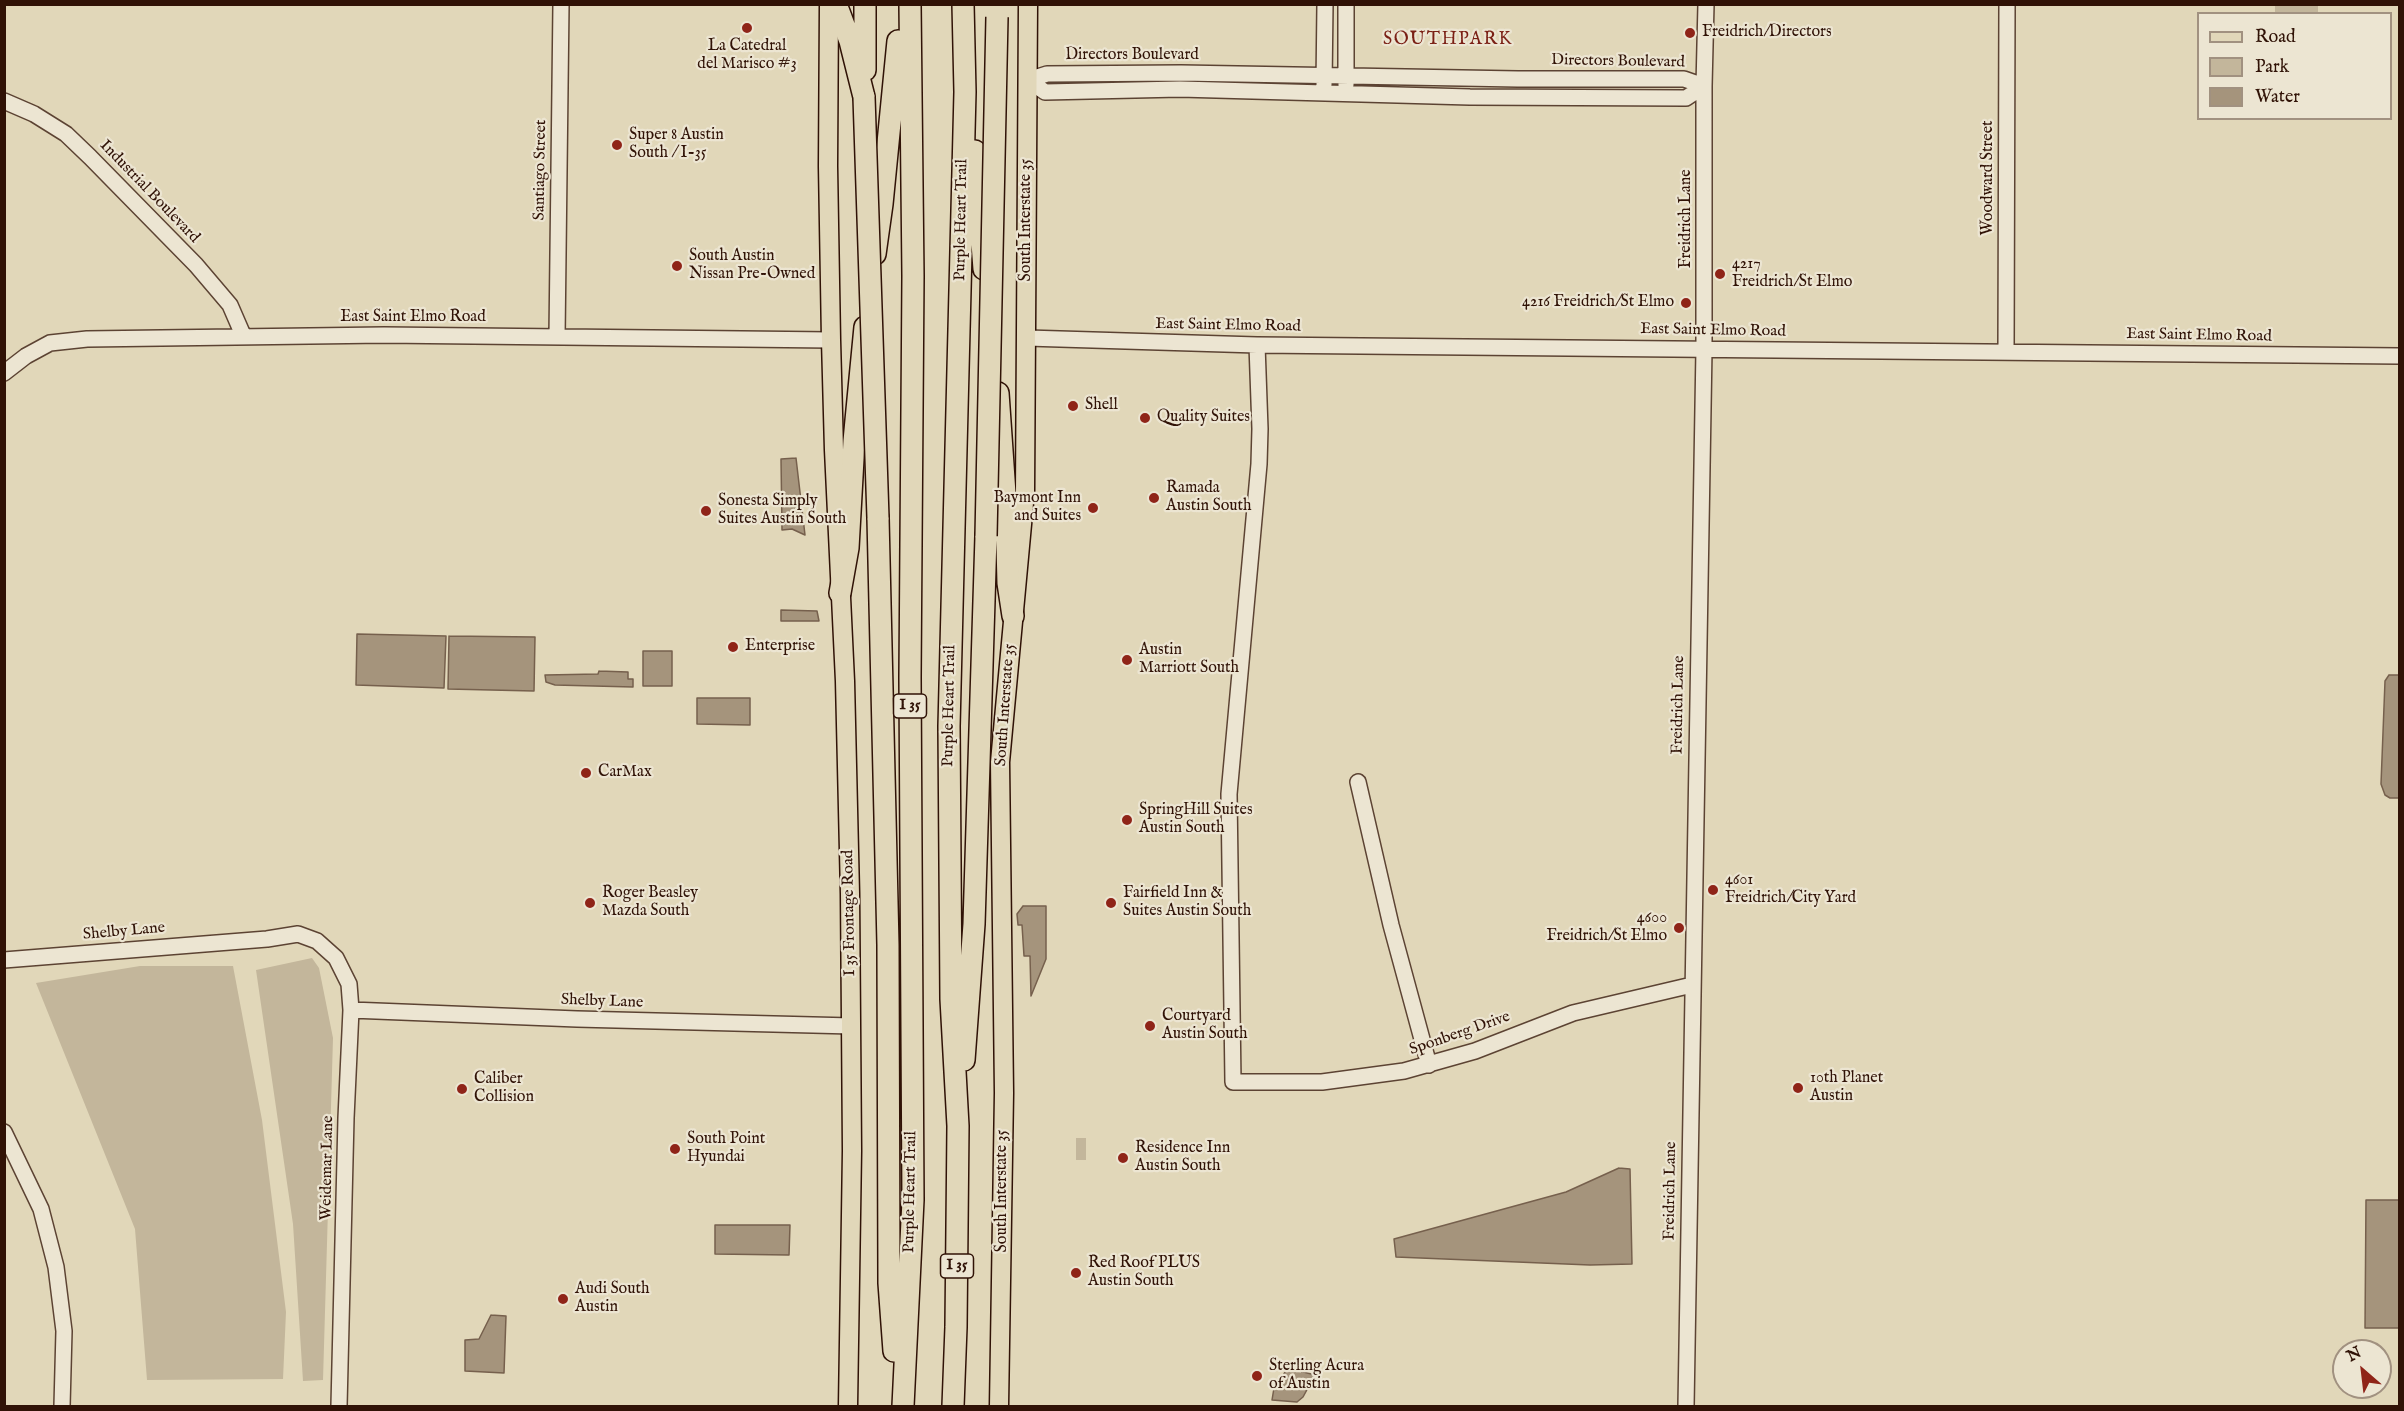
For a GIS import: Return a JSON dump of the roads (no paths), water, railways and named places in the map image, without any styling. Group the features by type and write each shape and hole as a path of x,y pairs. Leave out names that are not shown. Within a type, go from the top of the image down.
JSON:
{"highway":[{"path":"836,4 850,41 864,97"},
{"path":"865,4 864,97 878,518 888,945 889,1283 897,1407"},
{"path":"840,593 848,548 854,441 865,320 882,204 904,4"},
{"name":"Purple Heart Trail","path":"903,1407 913,1200 910,677 913,276 910,4"},
{"name":"Purple Heart Trail","path":"953,1407 958,1126 951,999 949,726 965,92 963,4"},
{"path":"958,1126 974,934 986,536 996,9"},
{"path":"965,92 975,139 982,253 997,387 1006,508 1008,583 1013,616"}],"main road":[{"path":"829,4 828,166 831,340 840,593"},
{"name":"South Interstate 35","path":"999,1407 1004,1094 1000,762 1025,492 1028,4"},
{"name":"I 35 Frontage Road","path":"840,593 845,681 852,1026 852,1234 848,1407"}],"street":[{"name":"Santiago Street","path":"557,337 561,4"},
{"path":"1323,93 1326,4"},
{"path":"1346,4 1346,94"},
{"name":"Freidrich Lane","path":"1686,1407 1704,349 1706,4"},
{"name":"Woodward Street","path":"2006,352 2007,4"},
{"name":"Directors Boulevard","path":"1028,80 1047,74 1180,73 1684,79 1704,86"},
{"path":"1180,73 1180,89"},
{"name":"Directors Boulevard","path":"1028,80 1045,92 1180,89 1346,94 1686,98 1704,86"},
{"name":"Industrial Boulevard","path":"4,101 34,114 66,134 90,157 196,266 230,305 243,335"},
{"name":"East Saint Elmo Road","path":"4,373 37,349 62,341 243,335 831,340"},
{"name":"East Saint Elmo Road","path":"1027,338 1257,345 2400,356"},
{"name":"Sponberg Drive","path":"1257,345 1259,464 1229,794 1233,1082 1341,1080 1382,1075 1429,1065 1475,1051 1573,1013 1660,990 1692,985"},
{"path":"1358,782 1390,925 1429,1065"},
{"name":"Shelby Lane","path":"4,960 267,939 298,934 317,941"},
{"name":"Weidemar Lane","path":"317,941 336,958 348,984 351,1010 339,1407"},
{"name":"Shelby Lane","path":"351,1010 852,1026"},
{"path":"4,1132 41,1209 56,1267 64,1331 62,1407"}],"water":[{"path":"796,458 805,535 792,529 782,530 781,459"},
{"path":"781,610 817,611 819,621 781,621"},
{"path":"357,634 446,636 444,688 356,685"},
{"path":"449,636 535,637 534,691 448,689"},
{"path":"643,651 672,651 672,686 643,686"},
{"path":"599,671 628,672 628,679 633,679 633,687 555,685 546,682 545,675 598,674"},
{"path":"2389,675 2399,675 2399,798 2390,798 2385,795 2381,784 2385,681"},
{"path":"697,698 750,698 750,725 697,724"},
{"path":"1023,906 1046,906 1046,959 1031,996 1030,956 1024,956 1022,925 1018,925 1017,914"},
{"path":"1619,1168 1630,1169 1632,1264 1590,1265 1396,1257 1394,1239 1566,1192"},
{"path":"2366,1200 2399,1200 2399,1328 2365,1328"},
{"path":"715,1225 790,1225 789,1255 715,1254"},
{"path":"491,1315 506,1316 504,1373 465,1371 465,1340 479,1339"},
{"path":"1288,1368 1315,1375 1303,1397 1297,1402 1272,1400 1274,1388"}],"place":[{"name":"La Catedral del Marisco #3","path":"747,28"},
{"name":"Freidrich/Directors","path":"1690,33"},
{"name":"Super 8 Austin South / I-35","path":"617,145"},
{"name":"South Austin Nissan Pre-Owned","path":"677,266"},
{"name":"4217 Freidrich/St Elmo","path":"1720,274"},
{"name":"4216 Freidrich/St Elmo","path":"1686,303"},
{"name":"Shell","path":"1073,406"},
{"name":"Quality Suites","path":"1145,418"},
{"name":"Ramada Austin South","path":"1154,498"},
{"name":"Baymont Inn and Suites","path":"1093,508"},
{"name":"Sonesta Simply Suites Austin South","path":"706,511"},
{"name":"Enterprise","path":"733,647"},
{"name":"Austin Marriott South","path":"1127,660"},
{"name":"CarMax","path":"586,773"},
{"name":"SpringHill Suites Austin South","path":"1127,820"},
{"name":"4601 Freidrich/City Yard","path":"1713,890"},
{"name":"Roger Beasley Mazda South","path":"590,903"},
{"name":"Fairfield Inn & Suites Austin South","path":"1111,903"},
{"name":"4600 Freidrich/St Elmo","path":"1679,928"},
{"name":"Courtyard Austin South","path":"1150,1026"},
{"name":"10th Planet Austin","path":"1798,1088"},
{"name":"Caliber Collision","path":"462,1089"},
{"name":"South Point Hyundai","path":"675,1149"},
{"name":"Residence Inn Austin South","path":"1123,1158"},
{"name":"Red Roof PLUS Austin South","path":"1076,1273"},
{"name":"Audi South Austin","path":"563,1299"},
{"name":"Sterling Acura of Austin","path":"1257,1376"}],"district":[{"name":"SOUTHPARK","path":"1448,40"}]}
